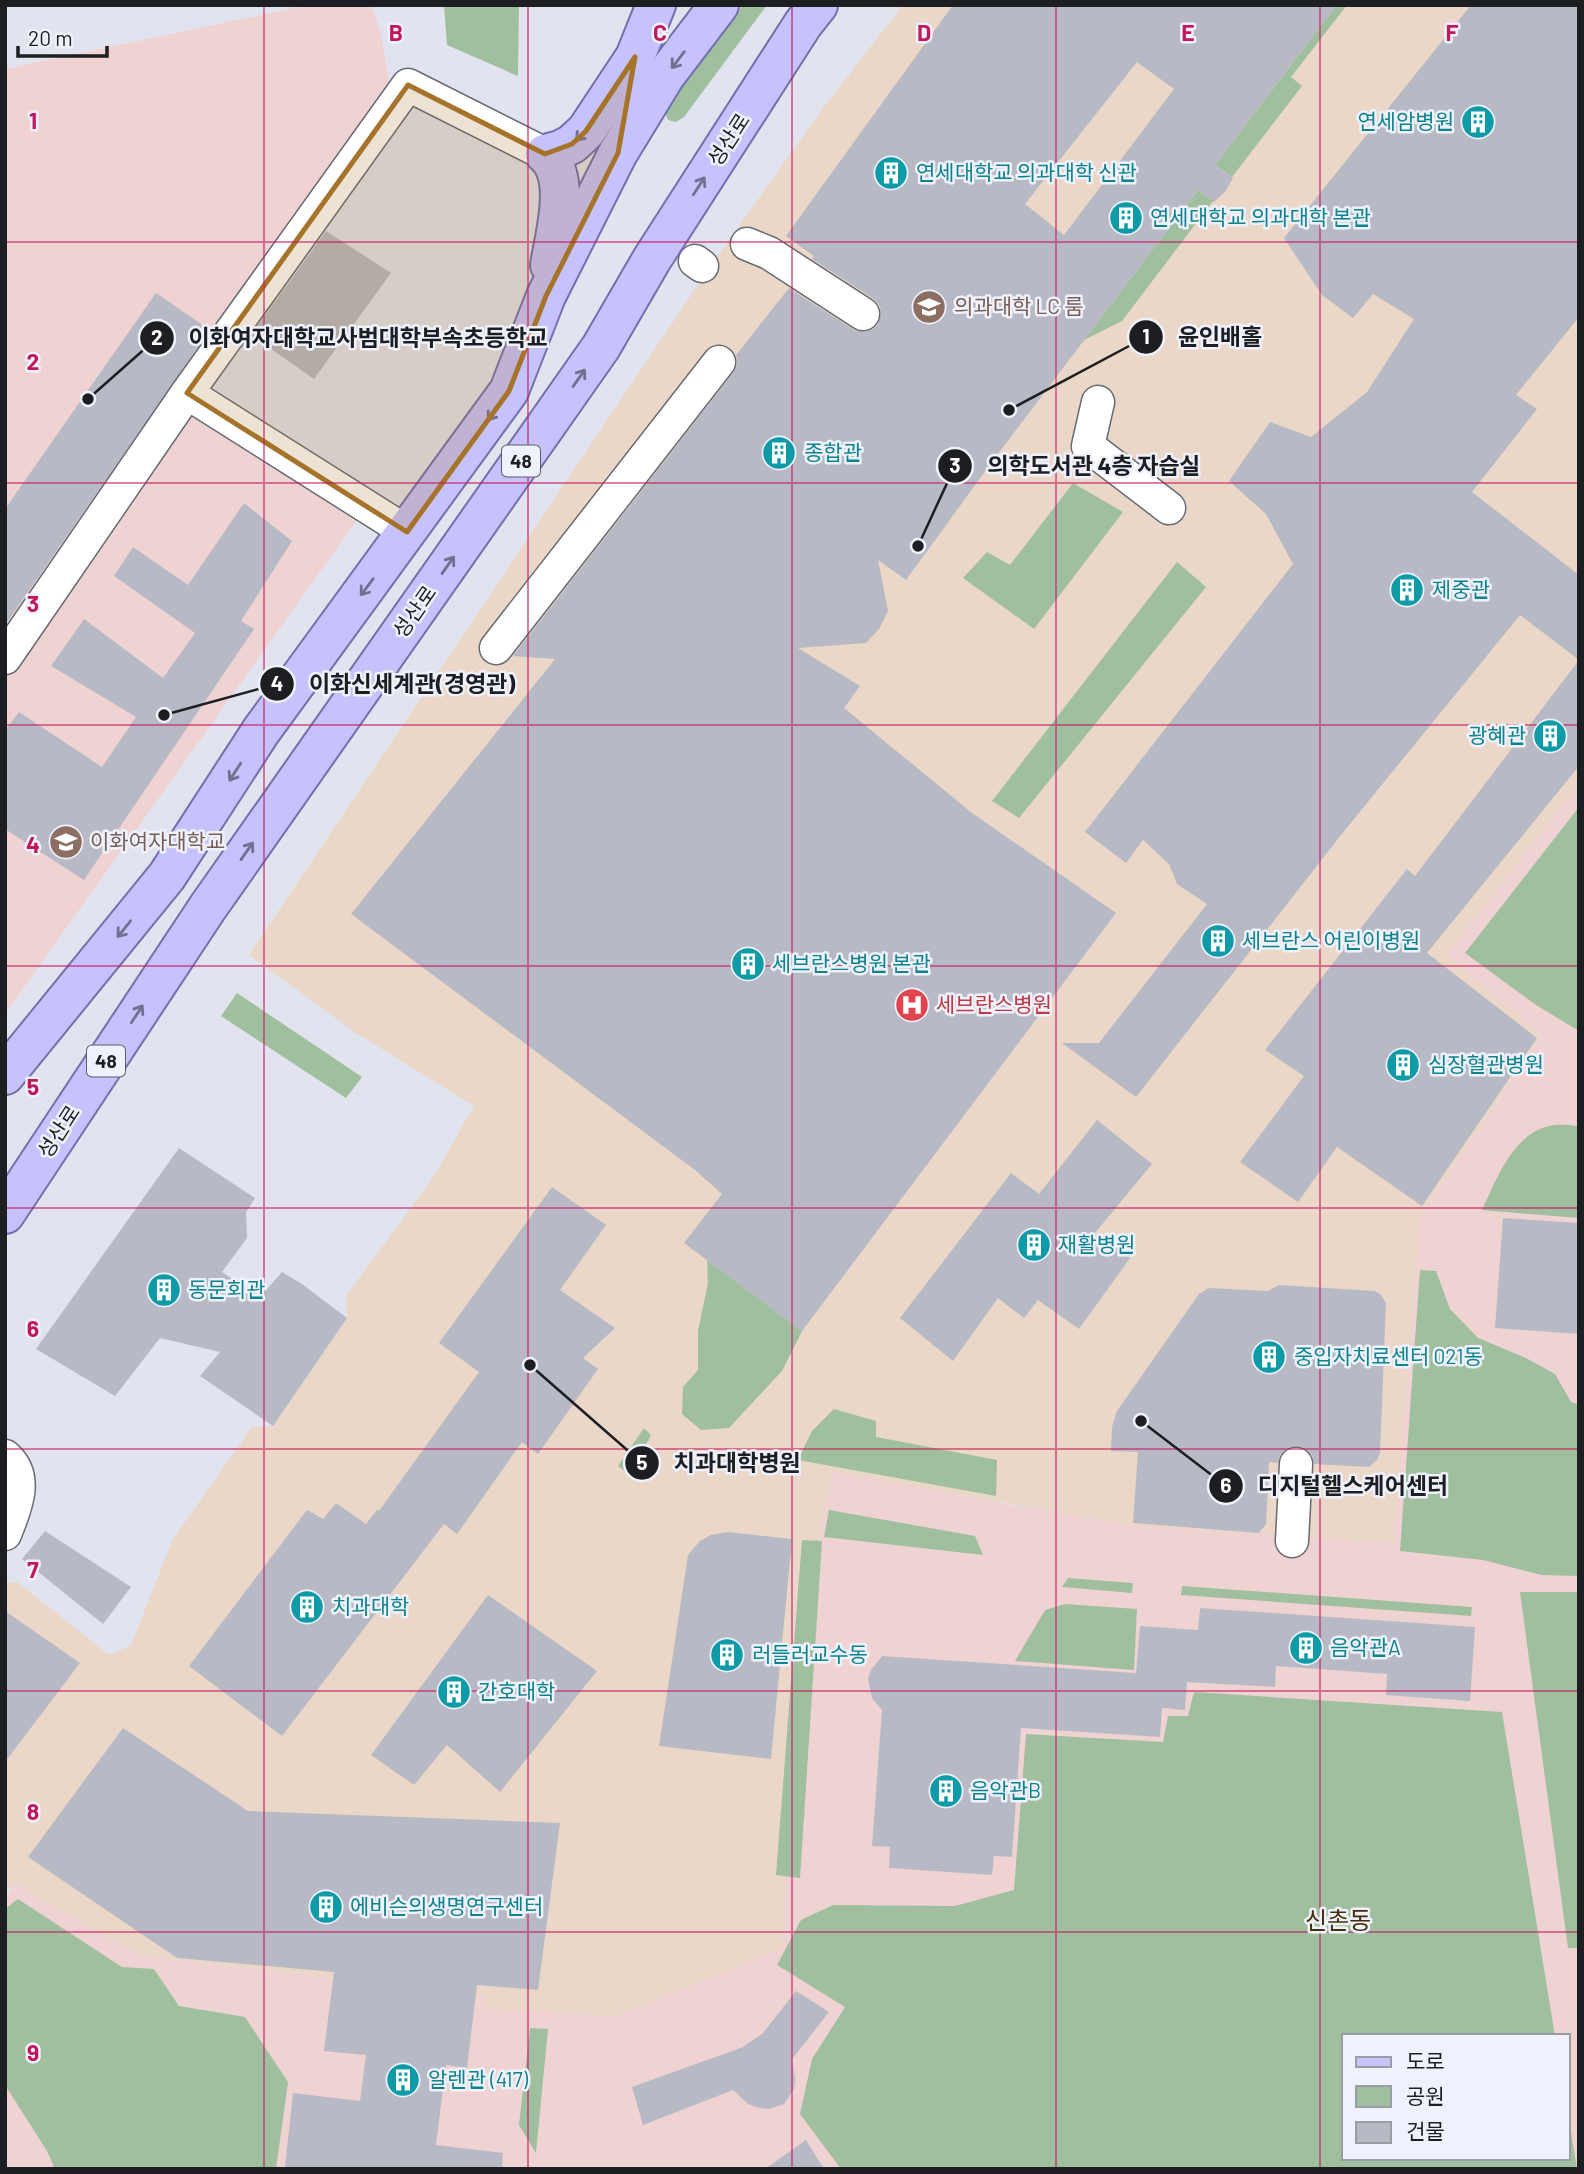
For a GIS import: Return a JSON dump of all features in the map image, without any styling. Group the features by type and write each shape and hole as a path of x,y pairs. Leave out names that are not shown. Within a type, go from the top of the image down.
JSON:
{"main road":[{"path":"618,153 635,57 633,5"},
{"path":"545,154 572,144 586,131 635,57 656,5"},
{"name":"48","path":"5,1075 167,876 261,732 509,391 546,296 618,153 665,76 719,5"},
{"name":"성산로","path":"5,1214 208,907 601,347 652,259 803,24 818,5"},
{"path":"545,154 554,161 560,184 546,296"}],"street":[{"path":"5,658 187,393 408,85 545,154"},
{"path":"747,244 769,253 863,314"},
{"path":"496,648 620,495 719,362"},
{"path":"187,393 407,532"},
{"path":"1098,402 1088,446 1169,508"},
{"path":"5,1455 12,1461 20,1482 17,1503 5,1534"},
{"path":"1292,1541 1296,1464"}],"highlighted area":[{"path":"635,57 618,153 546,296 509,391 407,532 187,393 408,85 545,154 572,144 586,131"}],"shaded area":[{"path":"308,5 371,5 380,30 390,85 5,645 5,69"},
{"name":"세브란스병원","path":"903,5 1579,5 1579,784 1446,955 1541,1036 1420,1218 1394,1543 1127,1525 833,1472 817,1552 785,1872 782,1948 617,2016 508,2010 485,2007 486,1996 139,1955 16,1884 5,1892 5,1583 17,1582 109,1655 131,1645 173,1539 252,1427 273,1426 347,1318 346,1296 432,1179 474,1106 356,1033 249,955 707,271 823,108"},
{"name":"이화여자대학교","path":"186,409 359,517 5,1014 5,671"},
{"path":"1579,784 1579,2169 5,2169 5,1901 15,1883 139,1955 487,1996 508,2010 523,2010 785,1872 817,1552 833,1471 1045,1511 1420,1218 1541,1036 1445,955"}],"green space":[{"path":"444,5 519,5 518,76 447,45"},
{"path":"743,5 767,5 684,117 676,122 668,120 664,110 667,103"},
{"path":"1337,5 1347,5 1291,77 1302,86 1232,177 1215,165"},
{"path":"1198,190 1213,201 1122,321 1084,340"},
{"path":"1073,483 1123,512 1034,629 963,578 987,552 1010,565"},
{"path":"1177,562 1206,587 1019,818 992,801"},
{"path":"1579,807 1579,1031 1536,1005 1465,953"},
{"path":"237,993 362,1077 346,1098 221,1016"},
{"path":"1549,1126 1579,1127 1579,1218 1482,1210 1507,1160 1525,1138"},
{"path":"707,1260 802,1331 782,1371 729,1428 701,1430 682,1414 683,1387 698,1370 698,1331 708,1283"},
{"path":"1420,1270 1436,1271 1450,1309 1478,1338 1526,1358 1555,1374 1571,1402 1579,1404 1579,1576 1541,1575 1483,1560 1400,1551"},
{"path":"834,1409 876,1421 876,1437 997,1460 996,1496 798,1460 812,1431"},
{"path":"644,1428 651,1435 630,1475 618,1466"},
{"path":"829,1510 975,1536 983,1555 824,1537"},
{"path":"802,1540 822,1541 800,1878 776,1875"},
{"path":"1068,1578 1133,1583 1132,1593 1062,1587"},
{"path":"1182,1586 1472,1607 1471,1616 1181,1595"},
{"path":"1520,1592 1579,1592 1579,1948 1568,1948"},
{"path":"1065,1604 1137,1609 1134,1670 1015,1661 1045,1610"},
{"path":"1194,1692 1502,1712 1555,2034 1342,2034 1342,2160 1570,2160 1570,2125 1577,2169 841,2169 800,2114 812,2059 845,2007 777,1965 801,1920 833,1905 955,1906 1014,1890 1026,1734 1163,1742 1168,1716 1188,1716"},
{"path":"18,1899 122,1967 154,1969 179,2006 245,2017 288,2082 276,2169 55,2169 47,2151 5,2085 5,1909"},
{"path":"530,2028 548,2029 536,2153 519,2125"}],"building":[{"name":"세브란스병원 본관","path":"953,5 1337,5 1215,165 1233,178 1225,192 1214,202 1198,190 906,580 878,560 888,611 879,629 866,643 798,648 860,686 844,708 972,813 1116,913 802,1331 684,1243 722,1194 695,1170 351,914 555,659 513,656 733,373 737,364 736,355 789,288 854,330 863,332 878,325 880,306 874,299 812,259 814,256 786,236","holes":["1137,62 1174,89 1064,235 1025,204"]},
{"path":"1471,5 1579,5 1579,317 1516,395 1537,409 1472,492 1579,575 1579,660 1520,615 1341,835 1136,1097 1062,1043 1099,1043 1207,904 1177,884 1169,864 1143,840 1126,863 1085,832 1293,564 1266,514 1229,481 1270,422 1311,437 1367,392 1414,319 1373,294 1353,318 1322,295 1284,238"},
{"path":"326,231 391,273 314,379 251,335"},
{"path":"156,293 210,330 5,625 5,509"},
{"path":"244,503 292,541 241,621 254,629 84,880 5,829 5,731 19,712 102,767 136,717 51,666 84,619 163,678 195,633 114,576 133,547 188,585"},
{"name":"심장혈관병원","path":"1579,660 1579,766 1427,953 1537,1038 1422,1206 1337,1147 1298,1202 1240,1162 1304,1076 1265,1050 1407,869 1415,876"},
{"name":"재활병원","path":"1097,1120 1152,1164 1095,1233 1130,1258 1079,1329 1038,1300 1024,1318 998,1298 953,1361 900,1318 1011,1173 1039,1194"},
{"name":"동문회관","path":"179,1148 255,1198 246,1212 247,1238 222,1272 260,1297 282,1272 347,1318 273,1426 200,1376 220,1352 160,1338 115,1396 36,1349"},
{"path":"552,1187 606,1225 560,1290 615,1328 583,1358 598,1369 538,1454 522,1442 457,1534 444,1524 282,1736 189,1666 307,1510 323,1519 336,1503 366,1524 377,1510 379,1511 479,1372 439,1343"},
{"path":"1503,1218 1579,1223 1579,1334 1495,1328"},
{"name":"중입자치료센터 021동","path":"1279,1285 1375,1291 1386,1303 1380,1453 1377,1460 1369,1467 1314,1464 1312,1455 1305,1448 1287,1448 1280,1455 1278,1463 1269,1462 1266,1524 1259,1533 1133,1523 1138,1452 1111,1451 1112,1427 1117,1411 1199,1294 1209,1288 1268,1291"},
{"path":"45,1531 131,1587 103,1624 22,1559"},
{"name":"러들러교수동","path":"728,1532 792,1539 771,1759 659,1746 688,1555 700,1541 711,1535"},
{"name":"간호대학","path":"488,1595 597,1671 500,1792 447,1745 414,1785 371,1755"},
{"name":"음악관B","path":"1200,1608 1475,1627 1470,1701 1386,1695 1387,1674 1276,1666 1275,1687 1187,1682 1185,1710 1162,1708 1160,1737 1021,1728 1012,1857 994,1856 992,1875 889,1868 890,1847 872,1846 882,1710 872,1698 868,1679 871,1670 882,1656 1136,1673 1140,1626 1198,1630"},
{"path":"5,1611 80,1663 5,1762"},
{"name":"에비슨의생명연구센터","path":"123,1728 248,1811 560,1823 538,1990 477,1985 467,2068 446,2065 436,2145 503,2153 502,2169 285,2167 293,2093 360,2101 366,2055 324,2051 334,1972 177,1958 28,1857"},
{"path":"796,1991 829,2012 792,2059 794,2089 784,2104 769,2109 759,2108 748,2104 733,2090 643,2125 632,2087 743,2047 763,2033"},
{"path":"806,2140 824,2169 765,2169"}],"place":[{"name":"연세암병원","path":"1478,122"},
{"name":"연세대학교 의과대학 신관","path":"891,173"},
{"name":"연세대학교 의과대학 본관","path":"1126,218"},
{"name":"의과대학 LC 룸","path":"929,307"},
{"name":"이화여자대학교사범대학부속초등학교","path":"88,399"},
{"name":"윤인배홀","path":"1009,410"},
{"name":"종합관","path":"779,453"},
{"name":"의학도서관 4층 자습실","path":"918,546"},
{"name":"제중관","path":"1407,590"},
{"name":"이화신세계관(경영관)","path":"164,715"},
{"name":"광혜관","path":"1550,736"},
{"name":"이화여자대학교","path":"66,842"},
{"name":"세브란스 어린이병원","path":"1218,941"},
{"name":"세브란스병원 본관","path":"748,964"},
{"name":"세브란스병원","path":"912,1005"},
{"name":"심장혈관병원","path":"1403,1065"},
{"name":"재활병원","path":"1034,1245"},
{"name":"동문회관","path":"164,1290"},
{"name":"중입자치료센터 021동","path":"1269,1357"},
{"name":"치과대학병원","path":"530,1365"},
{"name":"디지털헬스케어센터","path":"1141,1421"},
{"name":"치과대학","path":"307,1607"},
{"name":"음악관A","path":"1306,1648"},
{"name":"러들러교수동","path":"727,1655"},
{"name":"간호대학","path":"454,1692"},
{"name":"음악관B","path":"946,1791"},
{"name":"에비슨의생명연구센터","path":"326,1907"},
{"name":"알렌관 (417)","path":"403,2080"}],"district":[{"name":"신촌동","path":"1338,1921"}]}
